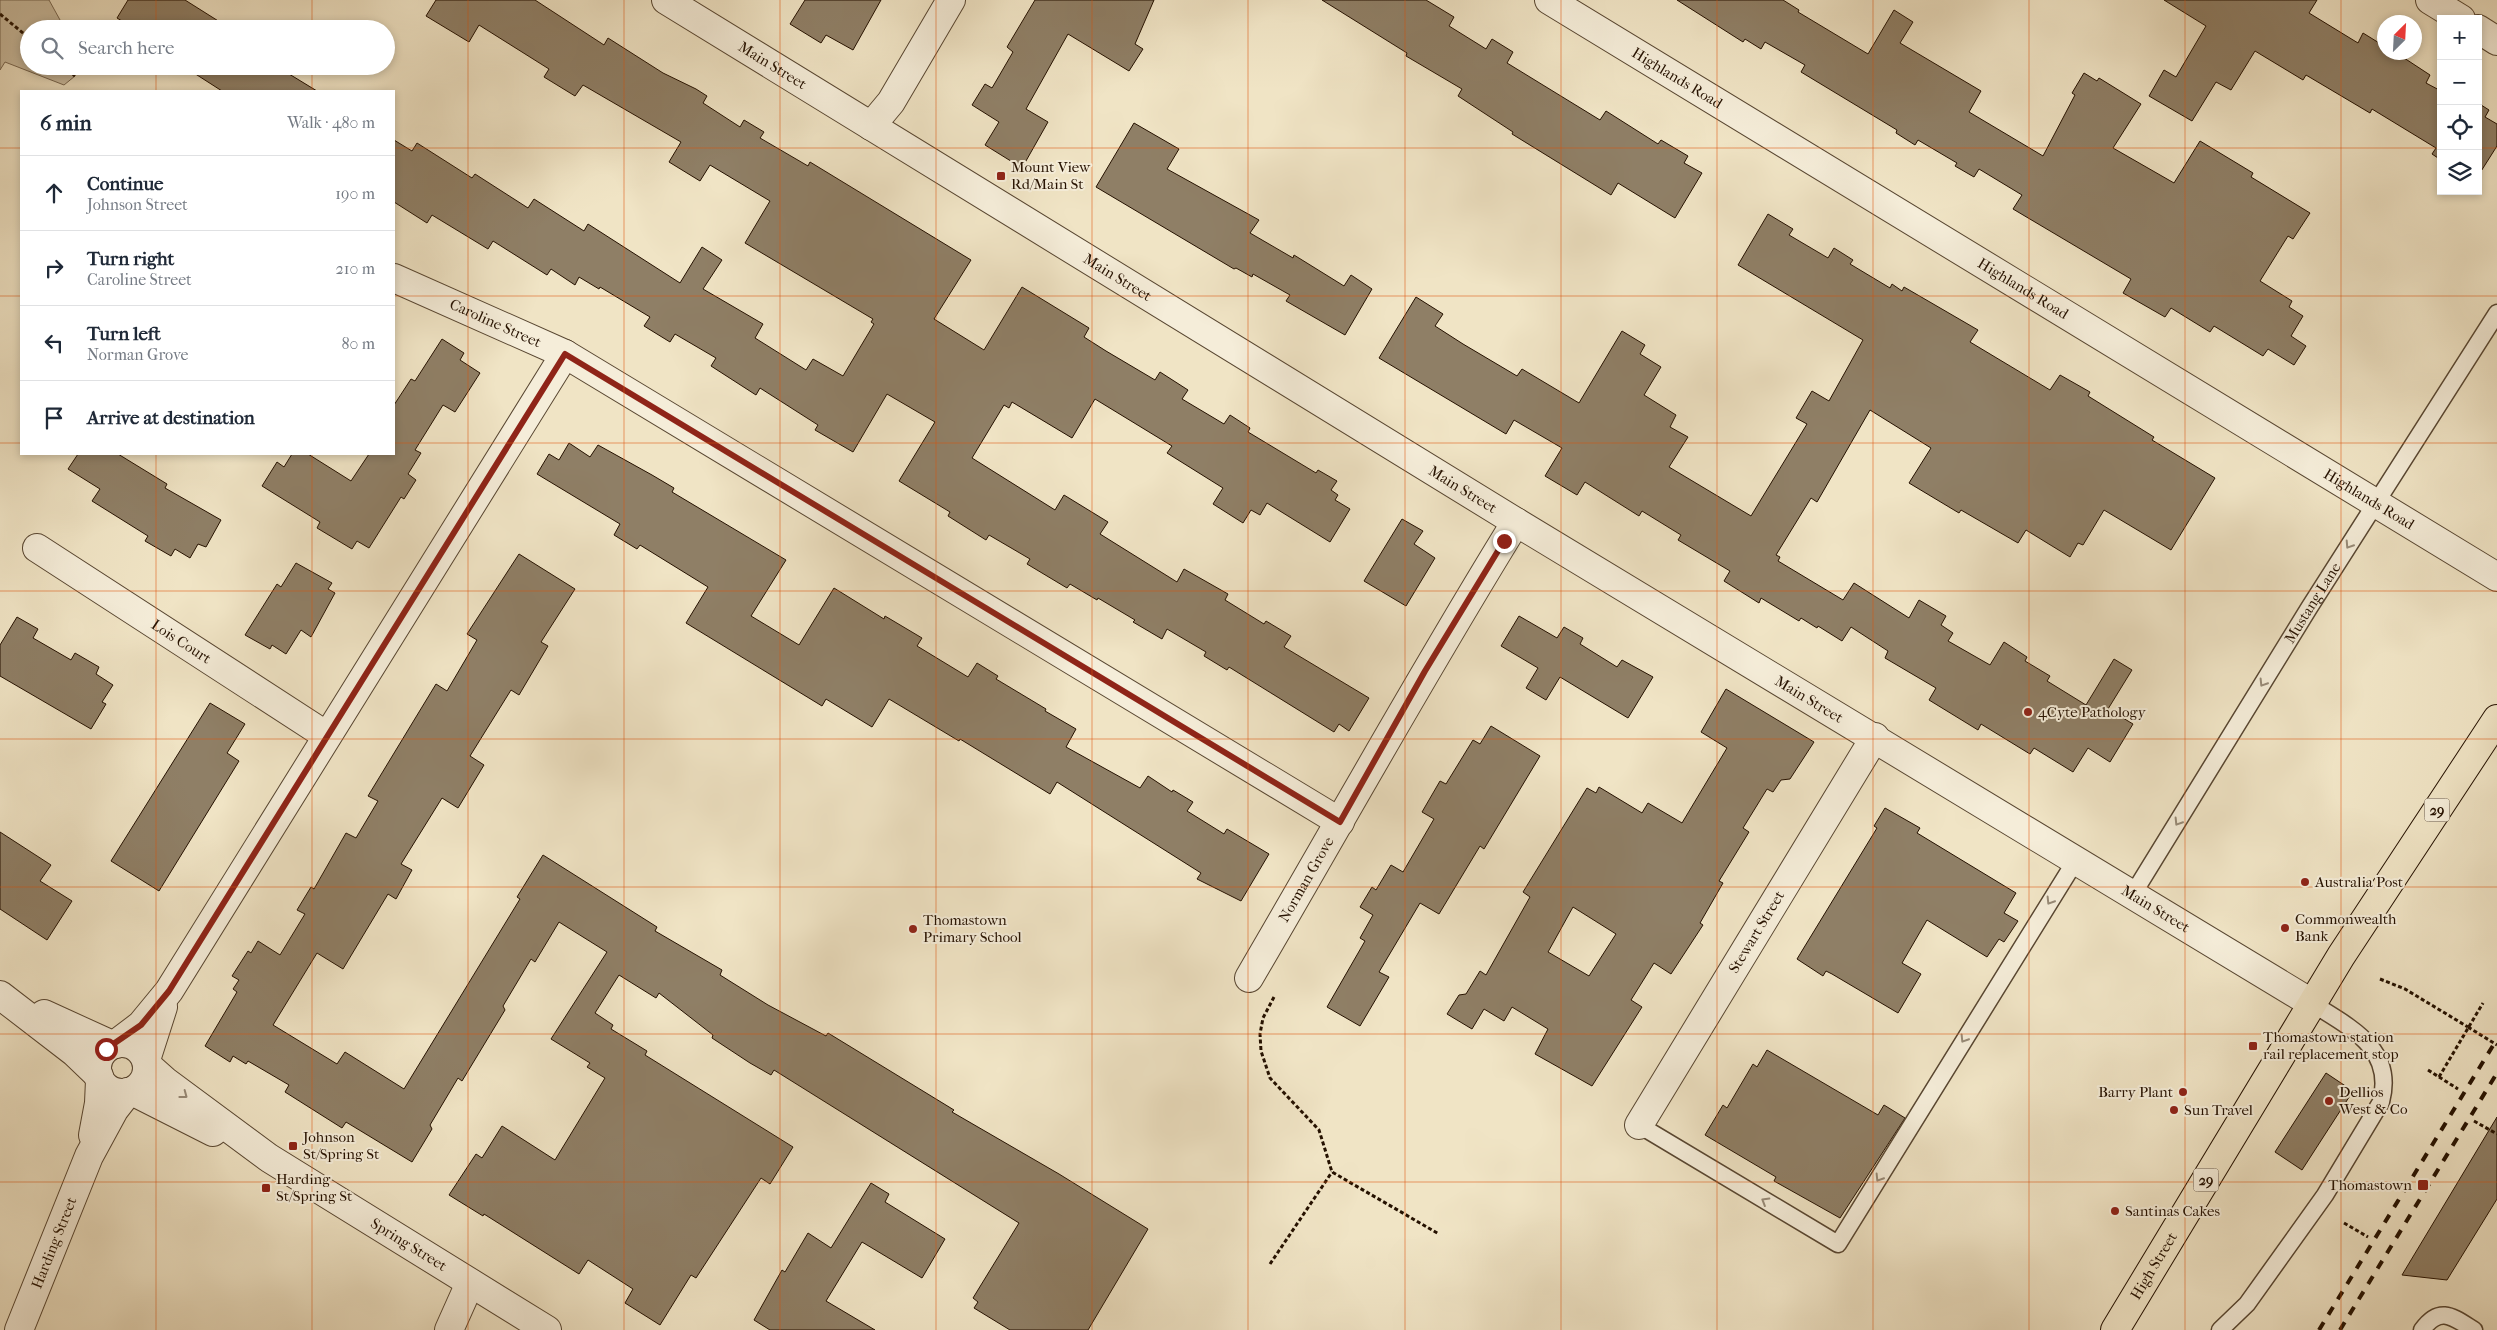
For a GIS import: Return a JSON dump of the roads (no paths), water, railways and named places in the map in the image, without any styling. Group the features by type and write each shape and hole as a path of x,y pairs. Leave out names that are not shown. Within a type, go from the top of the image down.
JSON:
{"main road":[{"name":"High Street","path":"2122,1327 2341,956 2497,719"}],"street":[{"name":"Main Street","path":"666,0 1516,522 1875,737 2313,1004"},
{"path":"871,126 891,102 951,0"},
{"name":"Highlands Road","path":"1549,0 2497,577"},
{"path":"2430,0 2454,15"},
{"path":"2482,32 2497,41"},
{"name":"Caroline Street","path":"395,278 565,354 1340,822"},
{"path":"100,1078 98,1062 101,1055 141,1025 169,991 565,354"},
{"name":"Norman Grove","path":"1249,978 1425,671 1516,522"},
{"name":"Lois Court","path":"36,548 327,736"},
{"name":"Stewart Street","path":"1639,1125 1875,737"},
{"path":"0,994 74,1052 112,1090 130,1091 144,1080 153,1033 169,991"},
{"path":"0,994 114,1044 123,1043 137,1048 146,1062"},
{"name":"Spring Street","path":"146,1062 165,1081 269,1158 547,1330"},
{"name":"Harding Street","path":"89,1156 99,1103 100,1078"},
{"name":"Spring Street","path":"130,1091 269,1158"},
{"name":"Harding Street","path":"19,1330 89,1156 114,1110 130,1091"},
{"path":"449,1330 470,1283"}],"lane":[{"name":"Mustang Lane","path":"2133,894 2309,608 2496,315"},
{"path":"1639,1125 1838,1244 2076,860"},
{"path":"2220,1330 2247,1304 2325,1194 2381,1102 2384,1076 2373,1048 2364,1038 2313,1004"},
{"path":"2422,1330 2428,1320 2442,1315 2454,1318 2474,1330"}],"railway":[{"path":"2319,1330 2497,1039"},
{"path":"2340,1330 2497,1073"}],"place":[{"name":"Mount View Rd/Main St","path":"1001,176"},
{"name":"4Cyte Pathology","path":"2028,712"},
{"name":"Australia Post","path":"2305,882"},
{"name":"Commonwealth Bank","path":"2285,928"},
{"name":"Thomastown Primary School","path":"913,929"},
{"name":"Thomastown station rail replacement stop","path":"2253,1046"},
{"name":"Barry Plant","path":"2183,1092"},
{"name":"Dellios West & Co","path":"2329,1101"},
{"name":"Sun Travel","path":"2174,1110"},
{"name":"Johnson St/Spring St","path":"293,1146"},
{"name":"Thomastown","path":"2423,1185"},
{"name":"Harding St/Spring St","path":"266,1188"},
{"name":"Santinas Cakes","path":"2115,1211"}]}
